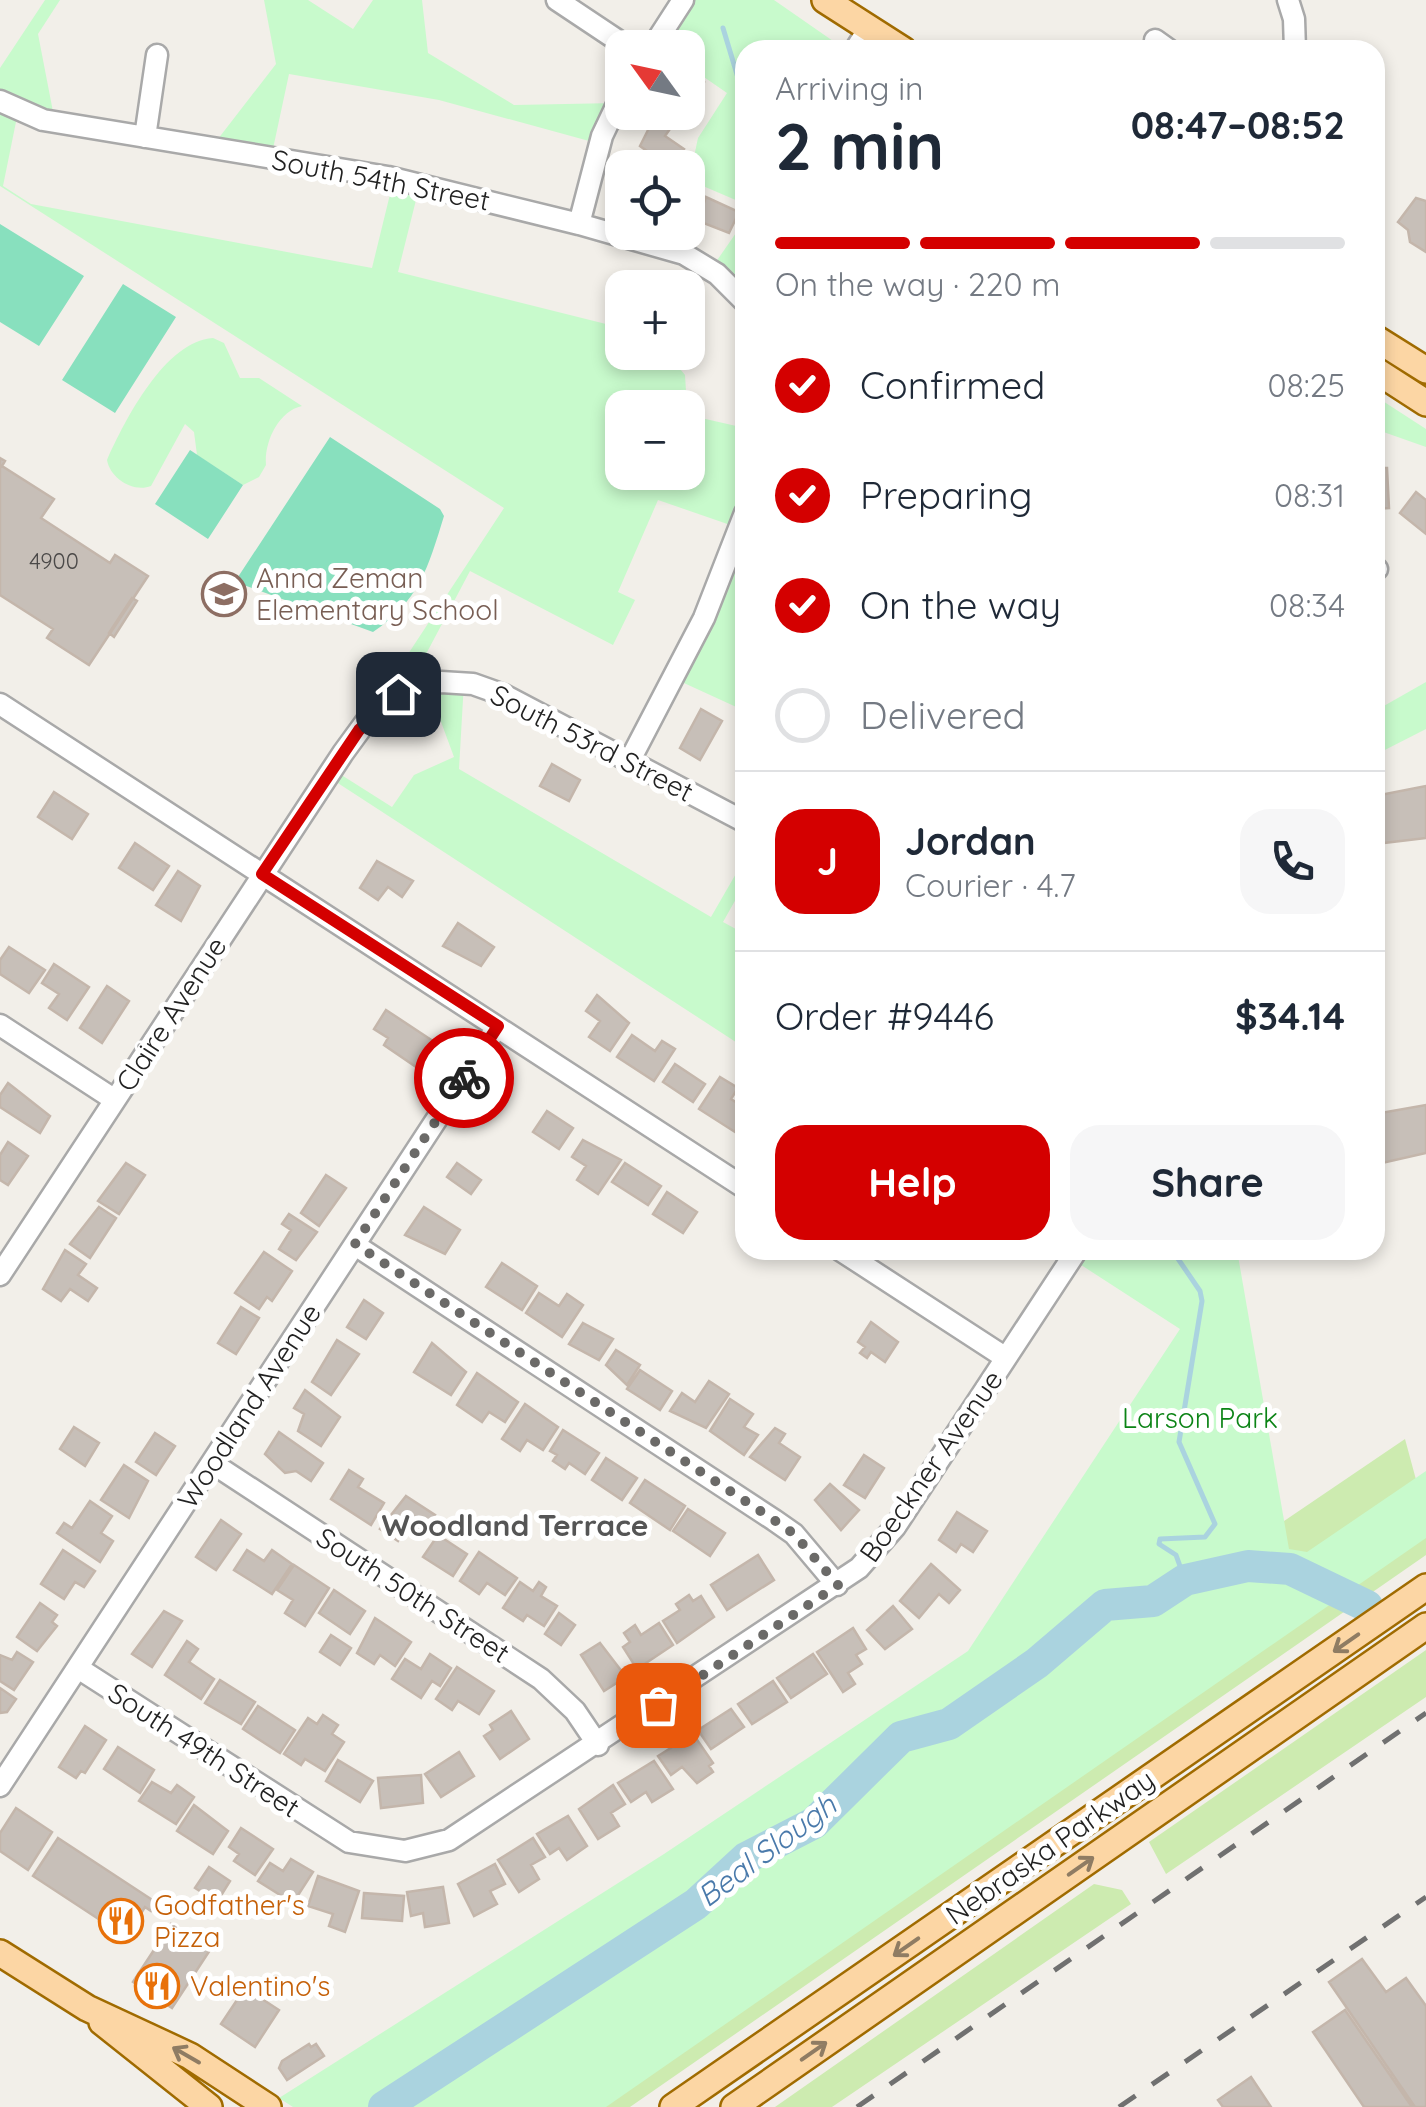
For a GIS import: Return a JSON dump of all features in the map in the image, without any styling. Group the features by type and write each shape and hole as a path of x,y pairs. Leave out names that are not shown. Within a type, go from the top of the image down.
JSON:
{"main road":[{"path":"825,0 862,39"},
{"path":"1385,344 1426,370"},
{"path":"1385,376 1426,403"},
{"name":"Nebraska Parkway","path":"673,2107 1426,1587"},
{"name":"Nebraska Parkway","path":"734,2107 1426,1626"},
{"path":"0,1952 87,2008 190,2056 268,2107"},
{"path":"87,2008 120,2040 210,2107"}],"street":[{"path":"557,0 605,32"},
{"path":"664,30 683,0"},
{"path":"1288,0 1294,19 1294,40"},
{"path":"146,137 156,55"},
{"name":"South 54th Street","path":"0,101 43,120 388,177 579,224 684,254 717,274 735,292"},
{"path":"579,224 605,130"},
{"path":"630,760 704,618 735,538"},
{"name":"South 53rd Street","path":"343,752 382,704 407,690 449,681 494,690 735,817"},
{"path":"0,704 735,1181"},
{"name":"Claire Avenue","path":"0,1275 343,752"},
{"path":"0,1025 115,1100"},
{"name":"Woodland Avenue","path":"0,1786 498,1026"},
{"path":"355,1244 794,1534 838,1585"},
{"path":"855,1260 1006,1358"},
{"name":"Boeckner Avenue","path":"330,1832 383,1850 429,1847 468,1830 838,1585 881,1546 1070,1260"},
{"name":"South 50th Street","path":"212,1463 541,1679 575,1711 598,1745"},
{"name":"South 49th Street","path":"78,1668 330,1832"}],"green space":[{"path":"45,0 60,0 38,34 55,122 18,112 3,186 31,204 372,268 394,178 420,184 398,272 605,324 605,370 681,370 686,390 605,390 605,490 705,490 705,419 735,426 735,527 658,500 618,592 635,600 613,645 470,571 407,690 343,753 504,508 0,186 0,68"},
{"path":"264,0 308,0 353,29 373,0 422,0 428,53 514,105 605,103 606,130 600,144 439,100 289,74 271,158 211,148 276,64"},
{"path":"670,0 774,0 832,40 735,40 735,200 705,187 705,150 695,150 698,138 727,93 705,78 705,30 667,30 674,14"},
{"path":"0,224 84,276 39,346 0,322"},
{"path":"735,234 735,292 711,269"},
{"path":"123,284 176,317 115,413 62,380"},
{"path":"213,338 224,343 240,378 259,378 302,406 286,414 274,429 266,465 259,477 243,485 197,455 194,432 185,424 151,486 123,482 107,460 124,424 163,367 195,342"},
{"path":"1385,402 1426,429 1426,447 1385,433"},
{"path":"330,437 440,509 444,516 420,582 401,608 373,632 241,584 238,577"},
{"path":"190,450 243,485 208,539 155,504"},
{"path":"735,537 735,706 673,678"},
{"path":"464,682 459,769 711,917 735,875 735,901 723,922 735,929 735,1041 327,776 332,769 392,807 414,775 454,757 427,684"},
{"path":"1426,682 1426,729 1385,750 1385,705"},
{"name":"Larson Park","path":"1073,1260 1239,1260 1289,1549 1307,1552 1426,1471 1426,1538 606,2107 293,2107 279,2098 664,1854 968,1651 1180,1329"},
{"path":"1405,1439 1418,1487 1426,1495 1426,1555 630,2107 407,2107 793,1854"},
{"path":"1426,1650 1426,1697 1166,1874 1149,1842"},
{"path":"1094,1884 1122,1890 1131,1904 832,2107 775,2107"}],"building":[{"path":"648,130 669,130 665,136 684,149 646,150 640,146"},
{"path":"706,197 735,210 729,233 705,224"},
{"path":"1416,198 1426,201 1426,252 1410,242 1408,230 1398,222"},
{"path":"0,458 5,461 2,466 54,499 41,518 110,563 115,555 148,576 89,665 47,638 53,629 0,595"},
{"path":"1385,468 1387,468 1389,508 1385,508"},
{"path":"1416,492 1426,500 1426,534 1400,513"},
{"path":"132,598 137,601 114,637 109,633"},
{"path":"701,709 722,721 700,760 680,748"},
{"path":"552,764 580,780 569,801 540,786"},
{"path":"1426,786 1426,838 1385,843 1385,794"},
{"path":"54,792 88,814 72,839 38,817"},
{"path":"135,843 169,866 153,890 119,868"},
{"path":"377,861 413,881 402,897 388,887 378,900 360,888"},
{"path":"178,871 200,886 181,921 156,905"},
{"path":"458,923 494,947 481,966 443,946"},
{"path":"9,947 45,970 29,993 0,974 0,960"},
{"path":"54,964 89,987 67,1020 49,1008 59,994 42,983"},
{"path":"107,986 129,1001 102,1043 80,1028"},
{"path":"597,995 629,1023 610,1051 589,1037 600,1021 586,1011"},
{"path":"386,1010 436,1043 419,1069 384,1045 388,1038 374,1029"},
{"path":"632,1035 655,1051 662,1041 675,1049 654,1081 617,1057"},
{"path":"675,1064 705,1084 693,1102 663,1082"},
{"path":"720,1077 735,1086 731,1099 735,1102 735,1132 699,1109"},
{"path":"8,1083 50,1116 40,1133 0,1107 0,1095"},
{"path":"1426,1105 1426,1153 1385,1162 1385,1112"},
{"path":"547,1111 573,1128 559,1149 533,1132"},
{"path":"583,1140 621,1160 598,1194 577,1180 586,1166 572,1157"},
{"path":"8,1142 28,1156 8,1185 0,1180 0,1155"},
{"path":"126,1163 145,1175 119,1214 98,1201"},
{"path":"457,1163 481,1180 471,1194 447,1177"},
{"path":"625,1163 661,1186 648,1205 612,1182"},
{"path":"326,1175 346,1188 319,1226 301,1213"},
{"path":"667,1192 697,1212 683,1233 653,1214"},
{"path":"99,1207 116,1218 90,1258 70,1244"},
{"path":"424,1207 460,1230 445,1254 405,1235"},
{"path":"289,1214 317,1232 296,1260 279,1249 291,1230 282,1224"},
{"path":"65,1250 86,1264 78,1275 97,1288 88,1301 70,1289 61,1301 43,1289"},
{"path":"264,1252 292,1271 272,1301 267,1297 259,1309 235,1293"},
{"path":"502,1263 537,1286 522,1310 486,1287"},
{"path":"539,1293 559,1306 567,1294 583,1305 562,1337 526,1313"},
{"path":"364,1300 383,1313 366,1339 347,1327"},
{"path":"241,1307 259,1318 236,1354 218,1343"},
{"path":"871,1322 898,1342 885,1362 871,1352 867,1358 860,1353 865,1347 858,1342"},
{"path":"583,1323 613,1339 599,1360 569,1344"},
{"path":"337,1340 359,1354 331,1395 312,1382"},
{"path":"432,1343 466,1372 451,1395 414,1372"},
{"path":"616,1350 640,1365 627,1385 606,1365"},
{"path":"640,1370 672,1391 660,1410 627,1389"},
{"path":"477,1373 518,1402 505,1422 489,1412 482,1422 457,1405"},
{"path":"709,1381 729,1394 706,1428 670,1411 682,1393 695,1402"},
{"path":"305,1390 340,1417 321,1446 298,1431 304,1414 294,1408"},
{"path":"730,1399 753,1414 744,1427 758,1435 744,1455 710,1431"},
{"path":"525,1404 558,1427 543,1450 527,1440 520,1451 502,1439"},
{"path":"74,1427 99,1443 85,1466 60,1449"},
{"path":"775,1428 785,1434 779,1443 800,1457 785,1480 750,1457"},
{"path":"563,1430 599,1453 585,1474 569,1463 565,1469 553,1461 557,1455 550,1451"},
{"path":"279,1432 323,1463 311,1481 296,1471 285,1473 265,1454"},
{"path":"155,1433 175,1446 156,1475 136,1462"},
{"path":"864,1455 884,1468 865,1498 844,1485"},
{"path":"606,1458 637,1478 622,1500 592,1480"},
{"path":"124,1465 148,1481 129,1518 101,1500"},
{"path":"349,1470 363,1479 358,1487 384,1503 371,1525 331,1499"},
{"path":"645,1480 685,1506 670,1530 630,1503"},
{"path":"830,1484 859,1510 841,1530 815,1500"},
{"path":"406,1496 435,1515 422,1536 407,1526 398,1541 380,1529"},
{"path":"90,1501 112,1516 101,1533 113,1541 100,1562 57,1533 64,1523 72,1528"},
{"path":"688,1509 725,1533 710,1556 673,1531"},
{"path":"957,1512 987,1531 973,1552 961,1544 956,1552 939,1540"},
{"path":"221,1520 241,1534 216,1570 196,1557"},
{"path":"438,1535 467,1554 453,1576 423,1557"},
{"path":"63,1550 95,1571 84,1587 75,1582 64,1599 41,1584"},
{"path":"247,1550 264,1561 272,1550 292,1564 272,1594 234,1570"},
{"path":"479,1552 517,1578 505,1595 487,1583 479,1594 460,1581"},
{"path":"758,1555 774,1580 727,1610 711,1585"},
{"path":"931,1564 960,1590 949,1603 939,1594 919,1618 900,1601"},
{"path":"294,1565 329,1588 305,1626 285,1613 293,1600 277,1590"},
{"path":"520,1582 533,1591 539,1582 546,1587 541,1596 557,1606 544,1626 527,1615 523,1621 503,1608"},
{"path":"334,1590 365,1611 350,1634 319,1613"},
{"path":"689,1595 693,1601 701,1596 714,1617 677,1643 663,1621 680,1610 676,1604"},
{"path":"40,1603 57,1615 52,1622 57,1626 37,1651 17,1637"},
{"path":"893,1606 912,1629 885,1649 867,1630"},
{"path":"164,1611 182,1621 152,1667 132,1654"},
{"path":"559,1613 575,1625 561,1645 545,1634"},
{"path":"375,1618 411,1642 395,1666 380,1655 374,1664 357,1653"},
{"path":"659,1623 673,1645 637,1669 623,1647 630,1642 624,1633 635,1625 641,1635"},
{"path":"853,1628 866,1649 856,1655 862,1664 848,1673 855,1684 843,1692 817,1652"},
{"path":"331,1635 351,1648 340,1665 320,1652"},
{"path":"187,1641 198,1649 189,1662 214,1679 201,1699 165,1675"},
{"path":"600,1643 626,1677 604,1691 581,1655"},
{"path":"17,1652 33,1662 14,1690 0,1681 0,1655 12,1660"},
{"path":"430,1654 451,1668 440,1686 432,1681 421,1698 392,1679 405,1659 421,1669"},
{"path":"813,1654 827,1674 791,1698 777,1678"},
{"path":"457,1667 494,1691 479,1714 458,1701 452,1710 436,1699"},
{"path":"220,1680 255,1702 241,1724 205,1703"},
{"path":"773,1681 787,1702 752,1724 738,1704"},
{"path":"0,1688 16,1699 7,1712 0,1713"},
{"path":"258,1706 295,1730 280,1753 243,1729"},
{"path":"731,1709 744,1727 711,1749 698,1730"},
{"path":"511,1711 529,1739 500,1759 484,1736 493,1730 490,1725"},
{"path":"323,1715 338,1725 332,1734 344,1742 325,1771 305,1759 301,1765 284,1754 308,1718 317,1724"},
{"path":"85,1726 106,1740 85,1773 81,1771 76,1778 59,1767"},
{"path":"693,1734 713,1763 709,1766 713,1772 697,1783 682,1767 671,1775 658,1756"},
{"path":"118,1747 154,1770 140,1793 104,1769"},
{"path":"459,1752 474,1776 441,1797 425,1774"},
{"path":"338,1760 373,1781 360,1802 326,1781"},
{"path":"654,1761 673,1789 652,1802 646,1792 631,1802 618,1783"},
{"path":"421,1775 423,1803 381,1808 378,1778"},
{"path":"152,1782 171,1793 177,1785 194,1797 176,1824 139,1801"},
{"path":"613,1785 625,1804 611,1813 619,1826 598,1839 579,1809"},
{"path":"194,1805 228,1831 213,1854 177,1831"},
{"path":"16,1808 52,1832 28,1870 0,1851 0,1833"},
{"path":"568,1816 587,1846 567,1860 559,1848 550,1854 537,1834"},
{"path":"241,1828 273,1849 255,1875 234,1861 239,1854 229,1847"},
{"path":"58,1838 157,1903 151,1911 145,1907 126,1937 33,1876"},
{"path":"533,1838 545,1857 531,1865 539,1879 519,1892 498,1860"},
{"path":"291,1859 313,1872 293,1903 258,1881 270,1863 283,1871"},
{"path":"495,1864 505,1884 490,1891 497,1904 474,1916 458,1884"},
{"path":"209,1867 230,1881 217,1902 195,1888"},
{"path":"318,1876 359,1891 345,1932 329,1926 333,1914 308,1906"},
{"path":"443,1887 449,1923 425,1927 423,1913 411,1916 407,1892"},
{"path":"364,1893 404,1896 402,1921 362,1918"},
{"path":"171,1924 210,1950 172,2008 133,1982"},
{"path":"1362,1959 1386,1992 1406,1978 1426,2006 1426,2107 1415,2107 1329,1982"},
{"path":"245,1988 279,2010 255,2047 221,2024"},
{"path":"1345,2010 1412,2107 1364,2107 1313,2032"},
{"path":"309,2044 316,2044 324,2056 287,2080 279,2068 282,2061"},
{"path":"1251,2077 1271,2107 1223,2107 1218,2100"}],"waterway":[{"path":"723,28 735,68"},
{"path":"1179,1260 1200,1291 1202,1301 1179,1442 1215,1524 1205,1537 1160,1539 1159,1544 1176,1555 1185,1580"},
{"name":"Beal Slough","path":"384,2107 696,1904 746,1858 814,1823 901,1737 949,1724 1037,1663 1105,1605 1153,1601 1185,1580 1248,1566 1290,1569 1367,1606"}],"railway":[{"path":"857,2107 1426,1713"},
{"path":"1119,2107 1426,1897"}],"way so far":[{"path":"464,1078 355,1244 794,1534 838,1585 658,1705"}],"place":[{"name":"Anna Zeman Elementary School","path":"224,594"},
{"name":"Godfather's Pizza","path":"121,1921"},
{"name":"Valentino's","path":"157,1986"}],"district":[{"name":"Woodland Terrace","path":"515,1526"}],"route":[{"path":"398,694 382,704 359,730 262,874 498,1026 464,1078"}]}
